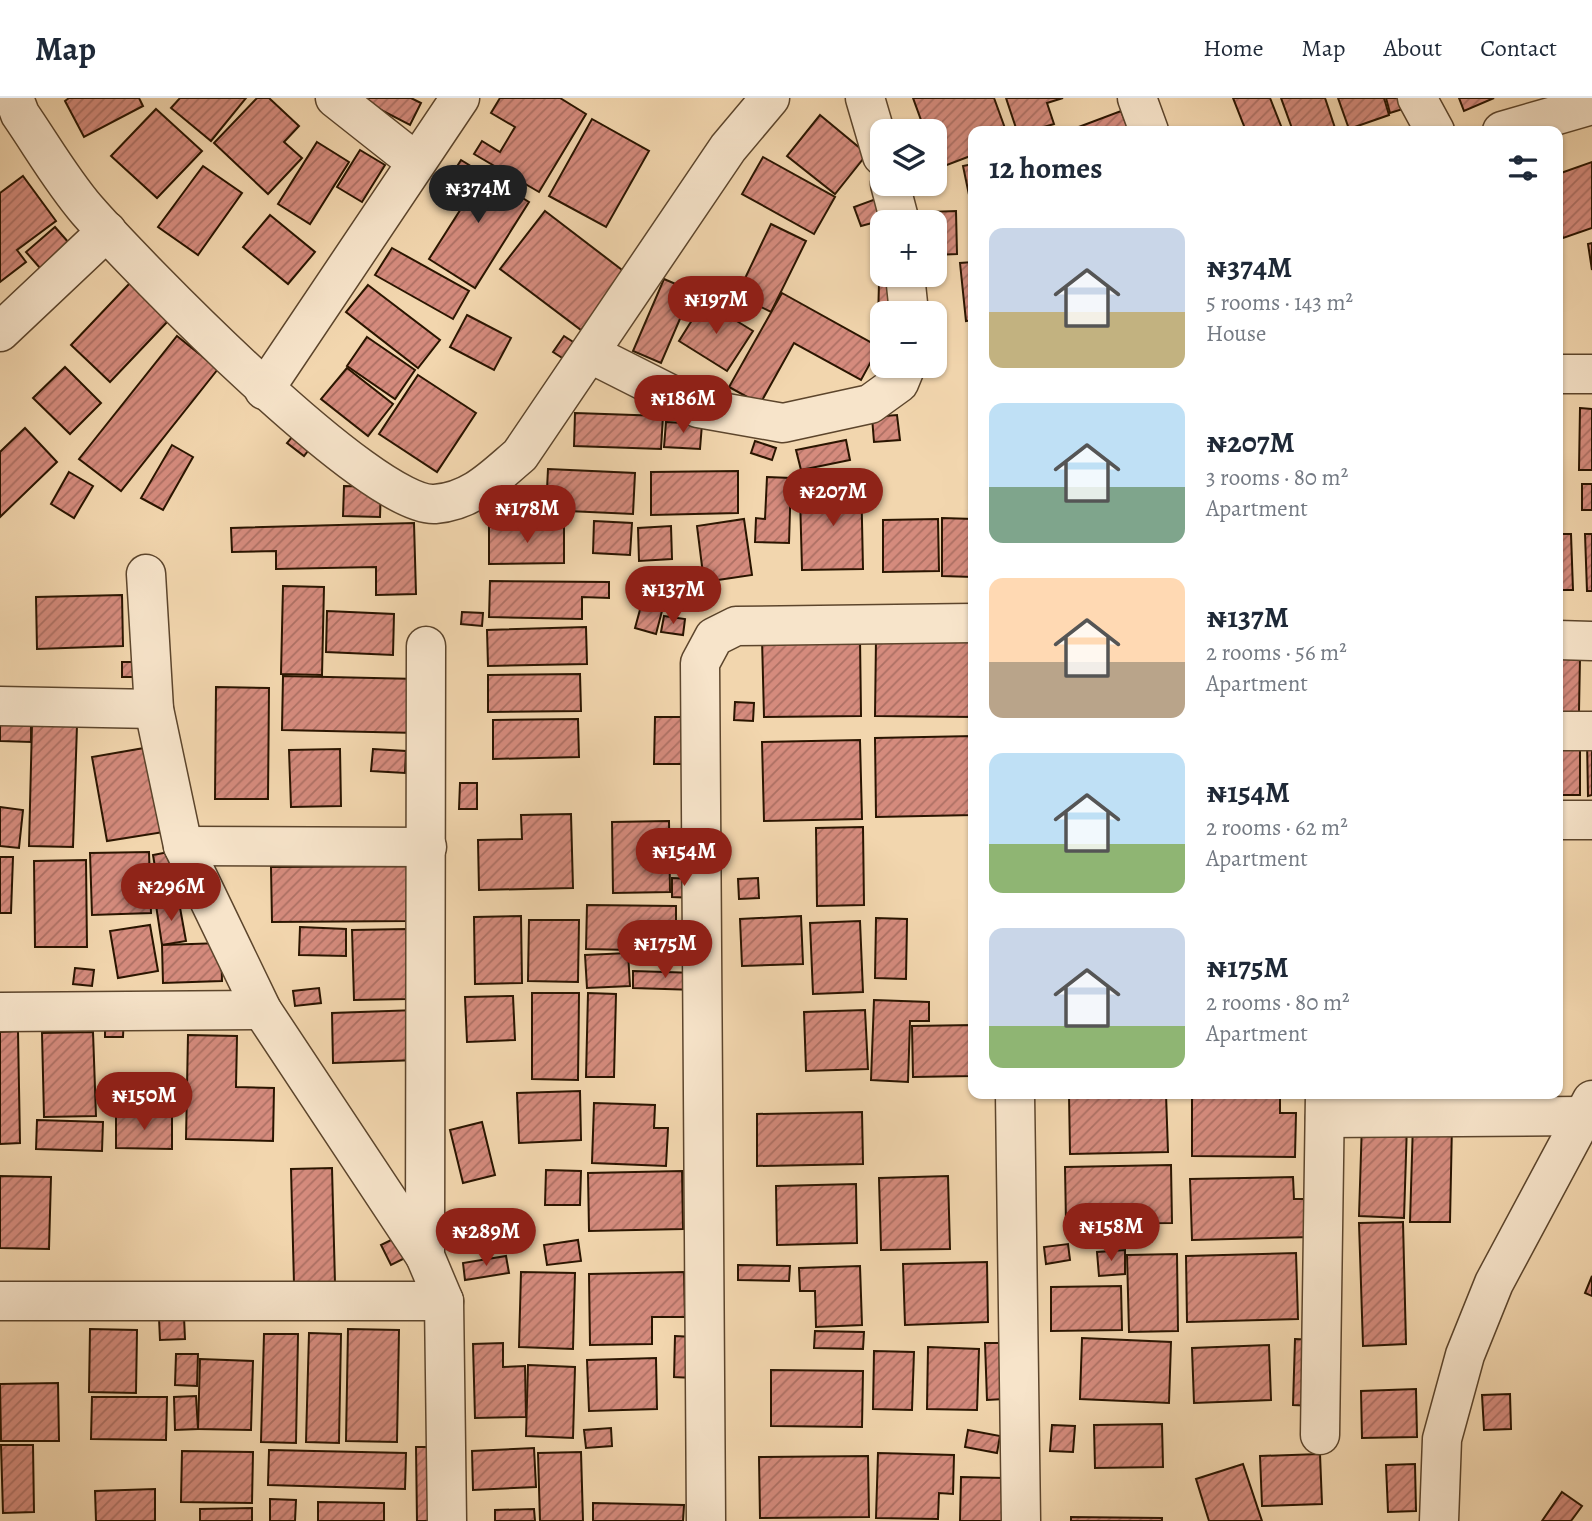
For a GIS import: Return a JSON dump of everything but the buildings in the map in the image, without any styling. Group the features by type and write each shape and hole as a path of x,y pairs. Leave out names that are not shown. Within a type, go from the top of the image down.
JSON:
{"street":[{"path":"14,98 20,114 86,209 264,390 379,484 432,505 473,496 520,455 591,354 728,148 770,98"},
{"path":"335,98 416,162"},
{"path":"264,390 460,98"},
{"path":"864,98 871,119"},
{"path":"1137,98 1147,126"},
{"path":"1417,98 1432,126"},
{"path":"1520,126 1592,105"},
{"path":"0,332 107,231"},
{"path":"591,354 698,408 783,423 870,404 899,383 901,378"},
{"path":"1563,374 1592,374"},
{"path":"146,574 154,709 183,846 262,1010 425,1256 444,1301 447,1521"},
{"path":"706,1521 700,663 715,637 736,626 968,623"},
{"path":"1563,640 1592,641"},
{"path":"425,1256 426,646"},
{"path":"0,706 154,709"},
{"path":"1563,731 1592,731"},
{"path":"1563,820 1592,820"},
{"path":"183,846 427,847"},
{"path":"0,1012 262,1010"},
{"path":"1015,1099 1021,1521"},
{"path":"1320,1435 1325,1106 1587,1108 1494,1283 1465,1355 1442,1439 1439,1521"},
{"path":"0,1301 444,1301"}]}
